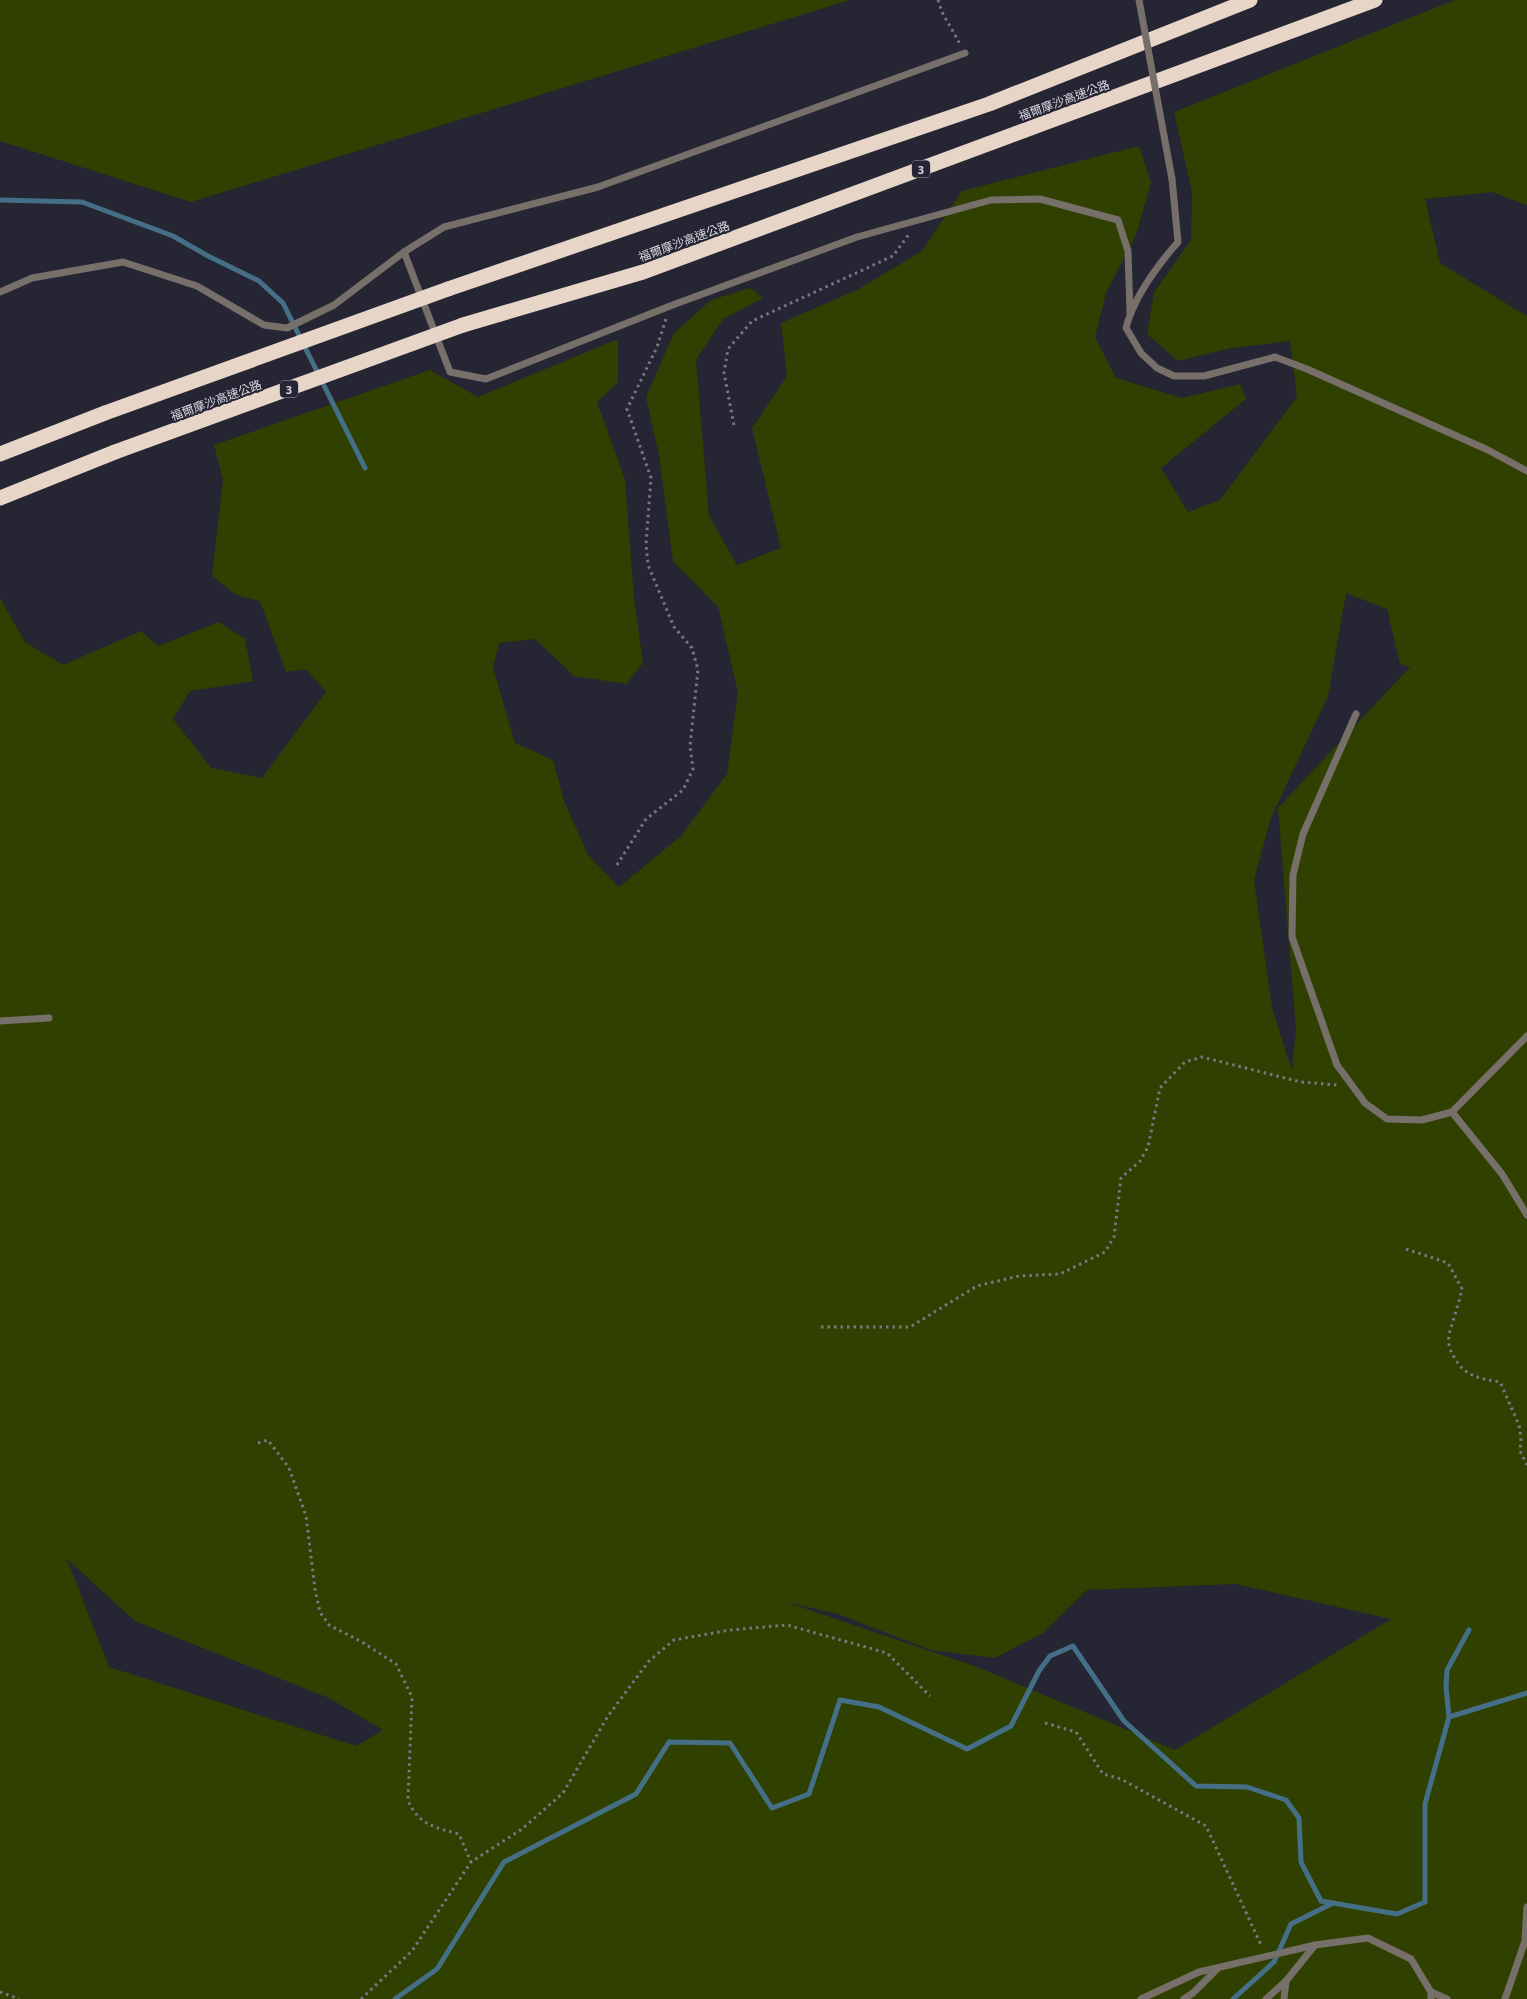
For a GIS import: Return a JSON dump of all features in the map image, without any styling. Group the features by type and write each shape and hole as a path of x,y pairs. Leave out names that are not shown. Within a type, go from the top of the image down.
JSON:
{"highway":[{"name":"福爾摩沙高速公路","path":"0,454 104,413 448,289 990,104 1250,0"},
{"name":"福爾摩沙高速公路","path":"0,498 114,452 463,324 643,272 1374,0"}],"lane":[{"path":"1138,0 1172,179 1178,242 1158,265 1130,314 1126,328 1141,353 1157,368 1174,376 1204,376 1275,357 1307,369 1488,450 1527,471"},
{"path":"0,292 32,278 123,262 196,286 264,325 286,328 334,305 404,252 444,227 598,186 965,53"},
{"path":"404,252 450,372 486,378 670,306 857,237 991,200 1040,200 1118,220 1128,251 1130,314"},
{"path":"1356,714 1303,834 1294,875 1292,936 1337,1065 1365,1103 1387,1119 1422,1120 1452,1112 1527,1036"},
{"path":"0,1021 49,1018"},
{"path":"1452,1112 1502,1174 1527,1216"},
{"path":"1505,1999 1525,1942 1527,1907"},
{"path":"1141,1999 1200,1972 1315,1945 1368,1938 1411,1959 1431,1995 1447,1999"},
{"path":"1266,1999 1286,1981 1315,1945"},
{"path":"1184,1999 1193,1993 1218,1968"},
{"path":"1284,1999 1286,1981"}],"path":[{"path":"938,0 942,12 965,53"},
{"path":"734,425 724,373 728,349 752,321 894,256 920,220"},
{"path":"617,865 646,819 683,790 693,769 690,746 698,670 692,648 674,627 648,565 646,544 651,478 627,409 657,347 670,306"},
{"path":"821,1327 910,1327 977,1286 1020,1276 1060,1274 1105,1252 1114,1237 1121,1178 1140,1161 1148,1147 1160,1088 1185,1062 1202,1057 1300,1082 1353,1087"},
{"path":"1406,1249 1448,1263 1462,1289 1459,1307 1449,1333 1449,1350 1460,1369 1478,1378 1500,1382 1519,1425 1520,1451 1527,1466"},
{"path":"258,1443 268,1440 289,1468 306,1516 315,1589 320,1612 329,1625 362,1642 396,1664 412,1697 408,1800 412,1812 434,1828 459,1834 471,1862"},
{"path":"361,1999 412,1951 471,1862 522,1829 564,1793 608,1716 648,1661 674,1640 730,1630 787,1625 887,1653 930,1696"},
{"path":"1045,1723 1076,1732 1103,1774 1121,1779 1206,1826 1266,1956"},
{"path":"0,1992 19,1999"}],"green space":[{"path":"0,0 850,0 191,202 0,141"},
{"path":"1455,0 1527,0 1527,205 1492,192 1425,199 1440,263 1527,316 1527,1999 0,1999 0,598 25,642 63,665 141,631 158,646 219,622 245,639 253,681 190,691 173,719 211,768 262,778 326,692 306,669 286,672 260,601 236,595 212,576 223,480 214,445 430,370 478,397 618,339 618,382 597,402 625,480 634,598 643,663 626,684 574,676 535,639 499,643 493,668 515,743 553,760 564,801 588,855 619,887 681,836 727,774 738,692 718,607 673,561 659,455 646,397 674,333 711,300 750,288 763,298 723,319 696,360 709,516 737,565 781,548 752,428 787,376 781,323 857,290 922,251 962,191 1139,146 1151,183 1136,235 1106,293 1095,337 1116,378 1182,398 1240,384 1246,399 1161,468 1188,512 1220,500 1297,397 1290,341 1231,348 1178,361 1147,334 1154,292 1191,240 1192,192 1174,112","holes":["1346,593 1387,609 1400,664 1410,667 1278,808 1296,1029 1292,1071 1272,1008 1254,880 1270,820 1328,696","67,1559 135,1621 329,1698 383,1730 356,1746 109,1667","1235,1584 1391,1619 1175,1750 977,1667 786,1602 838,1614 931,1650 995,1658 1043,1633 1087,1590"]}],"waterway":[{"path":"0,200 82,202 173,236 259,281 283,303 365,468"},
{"path":"1449,1717 1446,1687 1447,1670 1469,1630"},
{"path":"395,1999 437,1969 504,1862 636,1794 669,1742 730,1743 772,1808 809,1794 840,1700 879,1707 967,1749 1011,1726 1039,1671 1050,1656 1073,1646 1124,1721 1196,1786 1247,1787 1286,1800 1299,1818 1301,1862 1321,1901 1397,1914 1425,1902 1425,1804 1449,1717 1527,1693"},
{"path":"1233,1999 1274,1962 1291,1924 1333,1903"}]}
